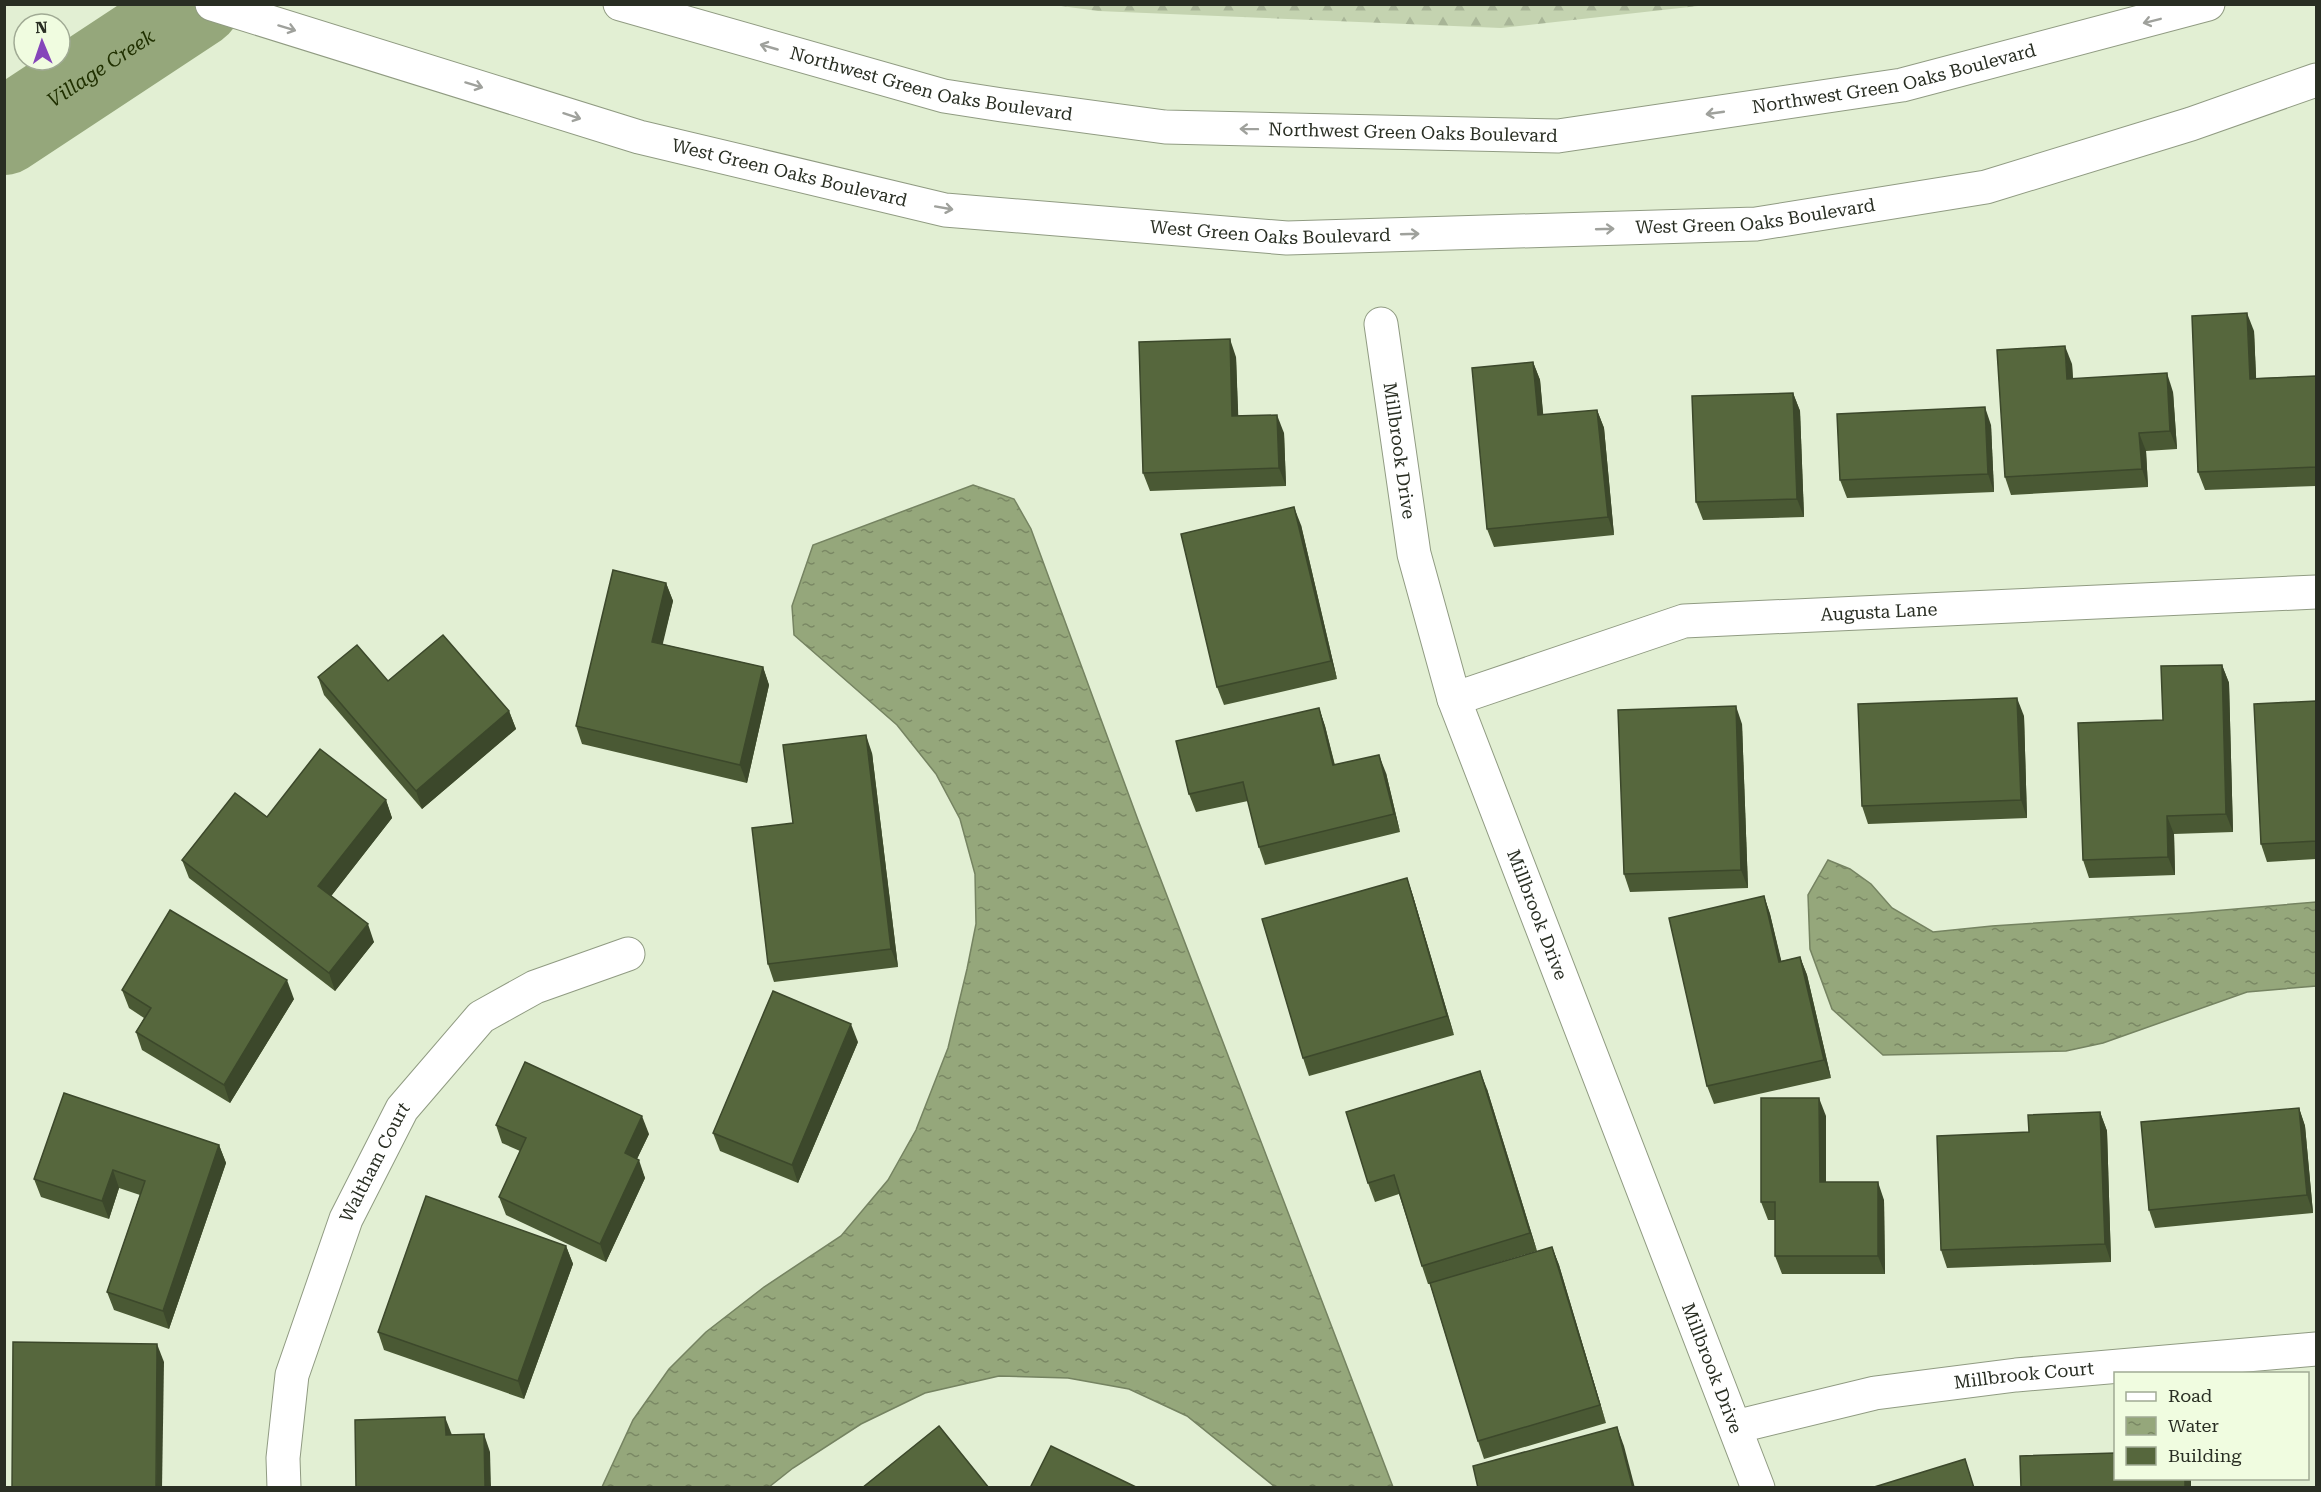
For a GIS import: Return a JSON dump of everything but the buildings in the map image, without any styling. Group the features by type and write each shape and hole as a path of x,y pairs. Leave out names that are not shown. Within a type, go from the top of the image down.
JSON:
{"main road":[{"name":"Northwest Green Oaks Boulevard","path":"620,4 944,96 1025,108 1165,127 1558,136 1902,85 2208,4"},
{"name":"West Green Oaks Boulevard","path":"222,8 639,137 945,210 1287,238 1756,224 1986,187 2191,124 2316,80"},
{"name":"Millbrook Drive","path":"1381,324 1414,554 1454,699 1758,1488"},
{"name":"Augusta Lane","path":"1454,699 1684,621 2316,592"},
{"name":"Waltham Court","path":"284,1488 283,1458 292,1375 346,1219 402,1109 481,1017 535,987 628,954"},
{"name":"Millbrook Court","path":"1735,1427 1875,1393 2016,1375 2316,1349"}],"green space":[{"path":"1054,5 1707,5 1501,28 1098,11"}],"water":[{"path":"973,485 1014,499 1031,529 1138,820 1393,1487 1275,1487 1187,1416 1129,1389 1068,1378 999,1376 925,1393 861,1424 793,1468 769,1487 602,1487 633,1420 669,1369 706,1332 764,1287 841,1236 888,1180 916,1130 948,1048 976,924 975,874 960,819 936,774 897,725 794,635 792,606 813,545"},
{"path":"1828,860 1850,869 1871,884 1892,908 1933,932 2316,902 2316,986 2247,992 2103,1043 2066,1051 1883,1055 1832,1009 1810,949 1808,895"}],"waterway":[{"name":"Village Creek","path":"4,132 198,4"}]}
